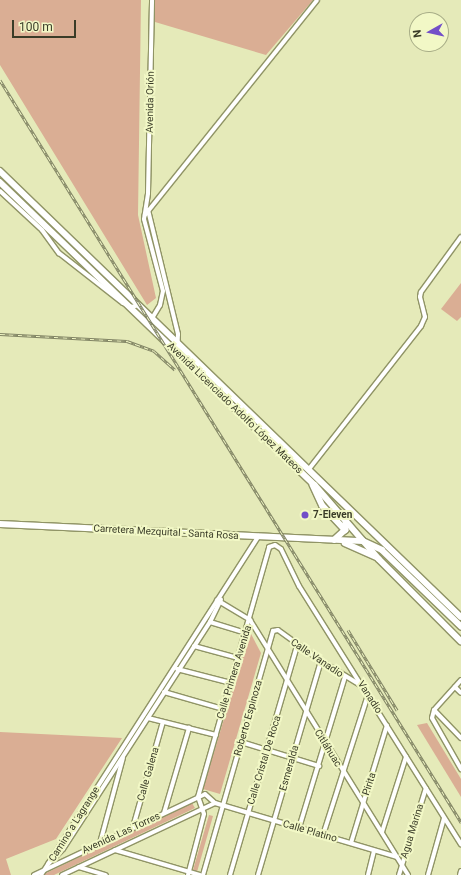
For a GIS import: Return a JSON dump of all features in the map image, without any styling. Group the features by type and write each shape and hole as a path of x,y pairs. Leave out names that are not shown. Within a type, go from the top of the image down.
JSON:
{"main road":[{"name":"Avenida Licenciado Adolfo López Mateos","path":"0,171 461,617"},
{"name":"Avenida Licenciado Adolfo López Mateos","path":"0,182 312,482 346,518 379,559 460,639"},
{"path":"312,482 323,506 345,530"},
{"path":"332,540 345,530 346,518"},
{"name":"Carretera Mezquital - Santa Rosa","path":"0,524 341,541"},
{"path":"363,541 368,527"},
{"path":"341,541 363,541 382,550 461,626"},
{"path":"341,541 379,559"}],"street":[{"name":"Avenida Orión","path":"152,0 147,203 145,226 165,291 179,345"},
{"path":"145,215 317,0"},
{"path":"0,191 42,230 59,253 128,306 138,305"},
{"name":"Avenida Orión","path":"147,203 165,291 160,305 147,324"},
{"path":"308,469 421,326 424,320 421,292 461,237"},
{"path":"176,352 179,345"},
{"name":"Camino a Lagrange","path":"48,864 174,666 220,599 259,536"},
{"name":"Vanadio","path":"269,547 275,545 282,549 299,586 461,844"},
{"name":"Calle Primera Avenida","path":"198,797 250,620 269,547"},
{"path":"220,599 250,620"},
{"name":"Camino a Lagrange","path":"48,864 56,859 63,849 210,622 220,599"},
{"name":"Citláhuac","path":"250,620 306,714 408,875"},
{"path":"210,622 246,632"},
{"name":"Calle Vanadio","path":"273,631 278,630 297,646 321,662 362,686"},
{"name":"Roberto Espinoza","path":"201,875 273,631"},
{"path":"194,646 238,658"},
{"name":"Calle Cristal De Roca","path":"230,875 297,646"},
{"name":"Esmeralda","path":"258,875 321,662"},
{"path":"174,666 178,670 231,683"},
{"path":"299,828 345,677"},
{"path":"461,680 434,710 432,718 434,725 461,769"},
{"path":"455,687 461,693"},
{"path":"164,692 223,709"},
{"path":"323,835 368,695"},
{"path":"434,710 461,738"},
{"path":"148,718 216,734"},
{"name":"Calle Galena","path":"133,827 163,722"},
{"name":"Pirita","path":"351,843 387,725"},
{"path":"164,813 189,728"},
{"path":"241,742 319,766"},
{"path":"100,843 124,754"},
{"path":"382,832 406,757"},
{"name":"Agua Marina","path":"399,875 426,788"},
{"path":"188,874 204,814 198,797 206,794 215,803 222,806"},
{"name":"Avenida Las Torres","path":"34,875 198,797"},
{"name":"Avenida Las Torres","path":"62,875 215,803"},
{"name":"Calle Platino","path":"222,806 397,857"},
{"path":"428,875 444,818"},
{"path":"114,850 188,874 201,875"},
{"path":"368,875 374,851"},
{"path":"41,875 48,864"},
{"path":"78,867 91,873 106,875"},
{"path":"460,875 461,871"}],"shaded area":[{"path":"0,0 141,0 138,215 156,298 147,305 0,65"},
{"path":"155,0 313,0 266,55 155,22"},
{"path":"461,283 461,317 457,321 441,309"},
{"path":"250,632 261,653 220,794 203,789"},
{"path":"427,723 461,779 461,797 417,725"},
{"path":"0,732 122,738 56,839 6,859 11,875 0,875"},
{"path":"192,803 195,808 54,875 42,875"},
{"path":"209,815 213,816 197,872 193,870"}],"railway":[{"path":"0,80 461,822"},
{"path":"0,334 127,341 154,351 175,370"},
{"path":"348,630 397,710"}],"place":[{"name":"7-Eleven","path":"305,515"}]}
